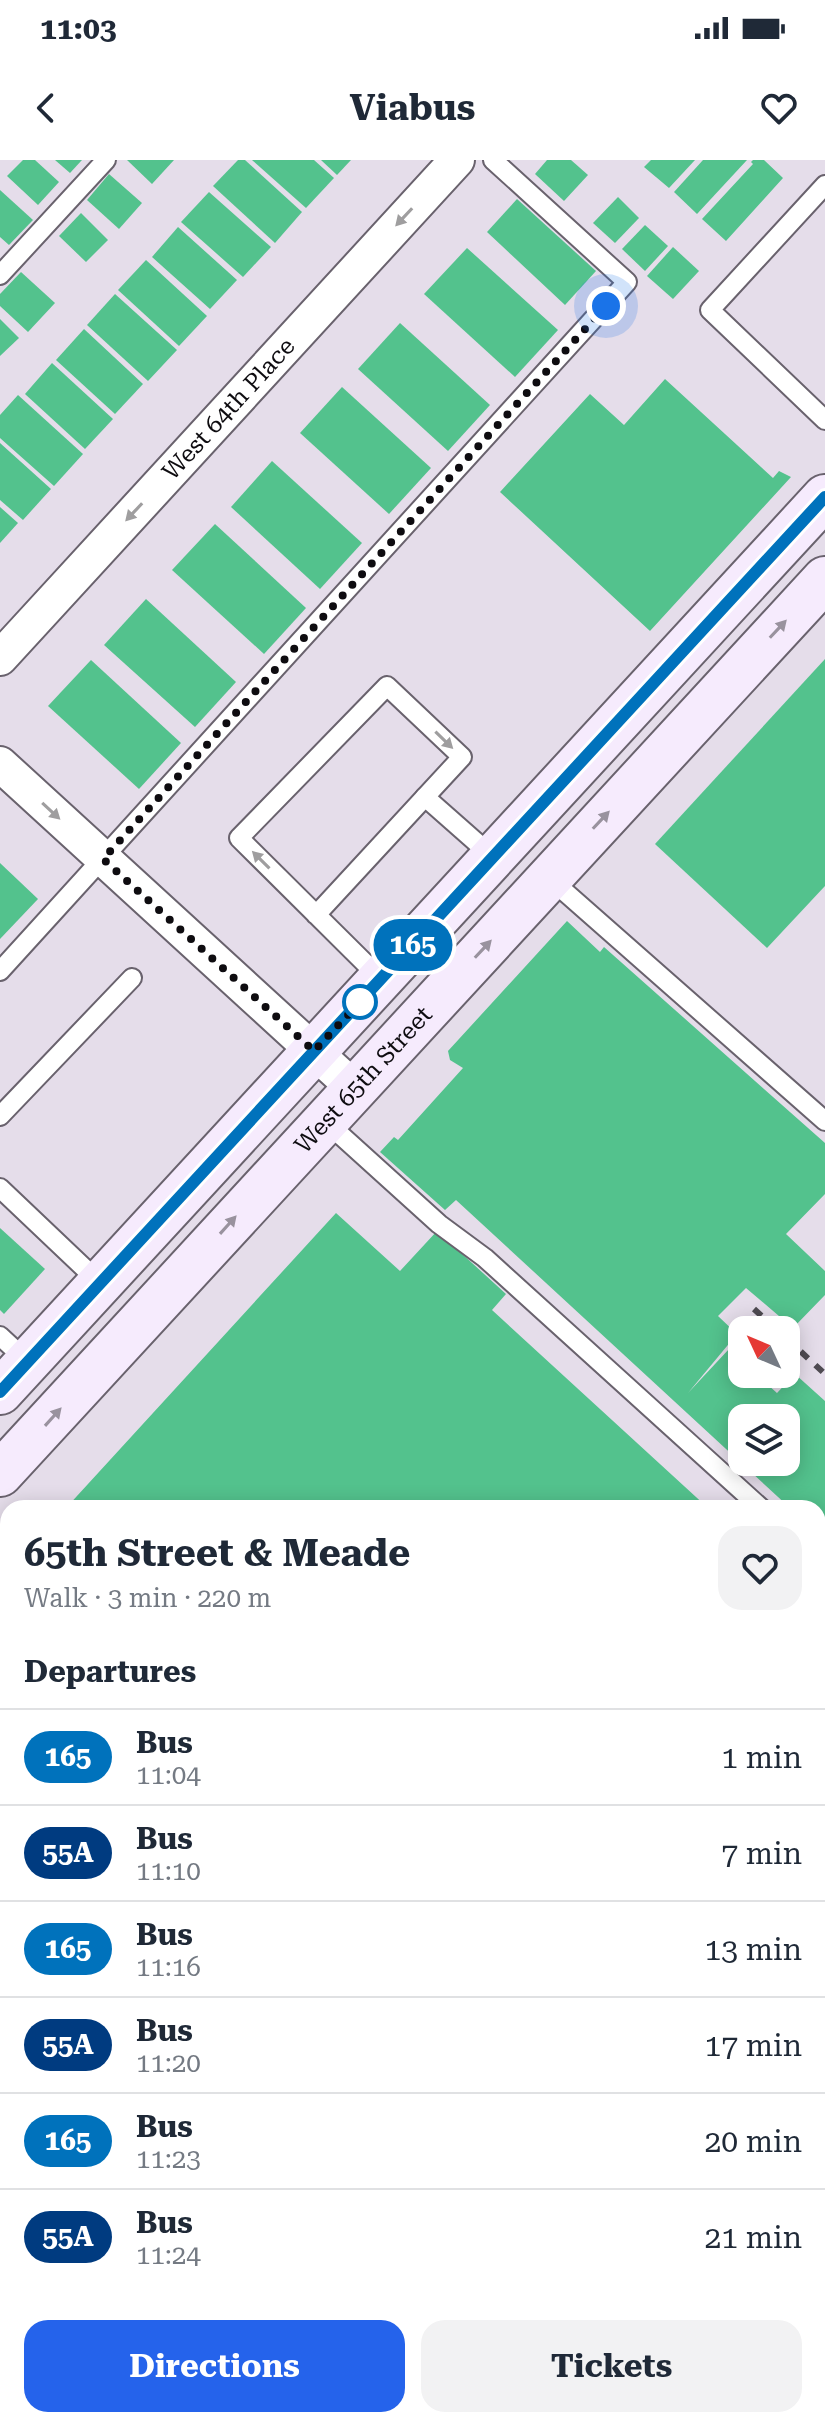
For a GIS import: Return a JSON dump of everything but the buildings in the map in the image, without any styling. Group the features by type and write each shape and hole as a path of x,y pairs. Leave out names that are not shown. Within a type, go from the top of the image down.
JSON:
{"street":[{"name":"West 64th Place","path":"0,658 457,160"},
{"path":"9,1363 100,1283 825,497"},
{"name":"West 65th Street","path":"0,1474 825,579"},
{"path":"0,764 354,1088"},
{"path":"501,849 548,877"}],"lane":[{"path":"0,275 106,160"},
{"path":"0,971 627,282 493,160"},
{"path":"825,185 710,310 825,420"},
{"path":"316,915 462,757 387,686 239,838 316,915 381,979"},
{"path":"425,797 501,849"},
{"path":"548,877 825,1121"},
{"path":"0,1116 132,978"},
{"path":"324,1120 439,1224 485,1258 752,1500"},
{"path":"0,1188 100,1283"}],"railway":[{"path":"754,1309 762,1316"},
{"path":"800,1351 825,1374"}],"bus line":[{"name":"165","path":"0,1392 825,497"}],"route":[{"path":"360,1002 364,998 314,1051 103,859 606,306"}]}
